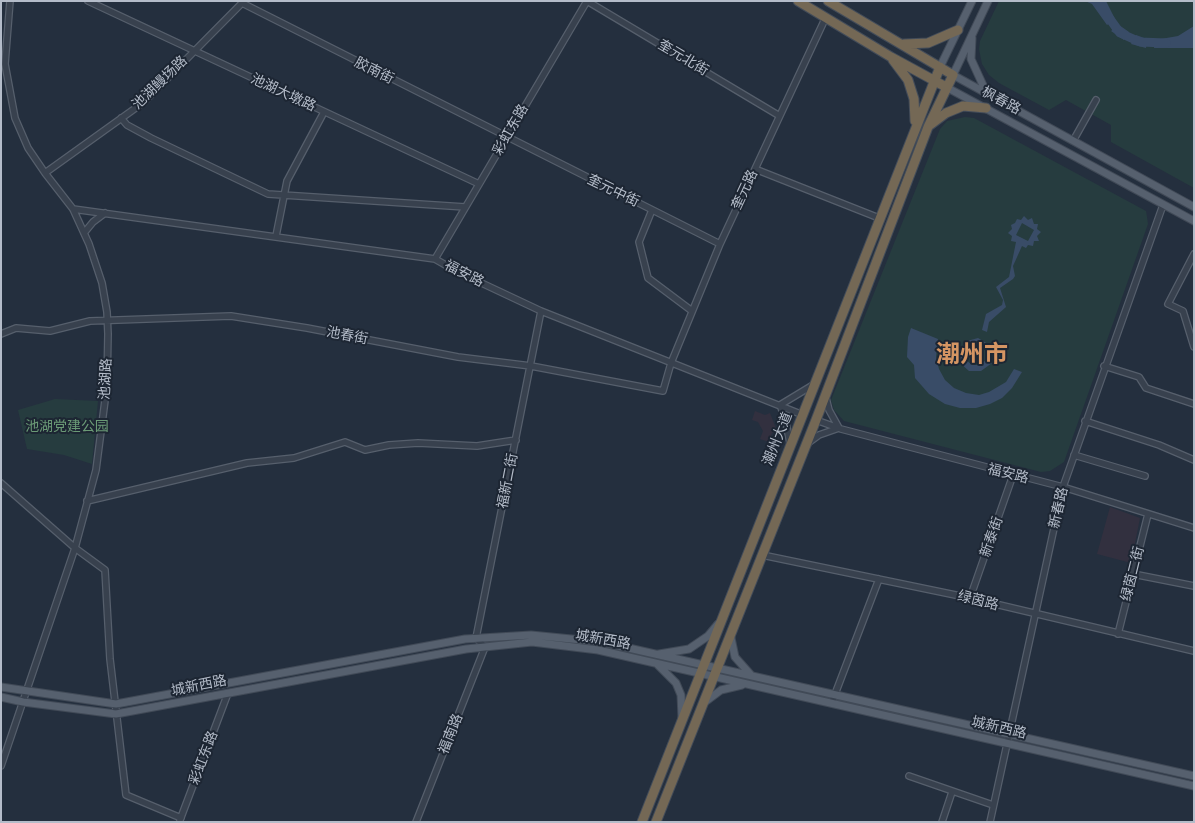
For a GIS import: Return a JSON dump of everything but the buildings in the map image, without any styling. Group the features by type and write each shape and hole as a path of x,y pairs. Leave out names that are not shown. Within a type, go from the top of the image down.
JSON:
{"highway":[{"name":"枫春路","path":"798,1 825,19 946,87"},
{"name":"枫春路","path":"828,1 952,75"},
{"path":"901,44 928,43 958,30"},
{"path":"891,57 908,80 914,99 915,126"},
{"name":"潮州大道","path":"642,822 915,126 940,67"},
{"name":"潮州大道","path":"656,822 806,444 819,421 826,392 928,127 952,75"},
{"path":"928,127 946,113 963,106 986,108"}],"main road":[{"path":"940,67 972,1"},
{"path":"952,75 988,1"},
{"path":"972,36 972,59 987,94"},
{"name":"枫春路","path":"952,75 1194,208"},
{"name":"枫春路","path":"946,87 1194,221"},
{"path":"655,655 689,649 708,636 720,622"},
{"path":"731,633 731,647 735,657 753,677"},
{"name":"城新西路","path":"1,687 116,704 476,638 531,635 602,642 655,655 702,670"},
{"name":"城新西路","path":"1,697 22,702 116,714 486,647 532,642 598,650 655,663 702,670 750,684 834,698 1009,733 1194,776"},
{"path":"655,663 667,672 681,695 681,721"},
{"name":"城新西路","path":"715,673 753,677 1006,743 1194,786"},
{"path":"702,706 711,696 721,690 750,684"}],"street":[{"name":"池湖路","path":"1,766 75,548 96,470 107,385 108,321 102,283 84,233 73,209 45,173 21,133 15,118 5,64 10,1"},
{"name":"池湖大墩路","path":"88,1 479,184"},
{"name":"奎元北街","path":"587,1 778,115"},
{"name":"彩虹东路","path":"435,259 587,1"},
{"name":"池湖鳗场路","path":"45,173 144,102 243,2"},
{"name":"胶南街","path":"243,2 506,138"},
{"name":"奎元路","path":"671,363 720,244 778,115 825,19"},
{"path":"1,86 8,82"},
{"path":"1074,141 1096,100"},
{"path":"276,236 287,180 324,112"},
{"path":"121,118 128,125 187,156 268,194 465,207"},
{"name":"奎元中街","path":"506,138 720,244"},
{"path":"755,169 879,218"},
{"name":"新春路","path":"990,822 1063,487 1104,366 1163,205"},
{"name":"福安路","path":"73,209 435,259 456,271 541,311 803,414"},
{"path":"652,210 639,242 648,278 692,311"},
{"path":"84,233 93,222 105,213"},
{"path":"1194,254 1168,304 1183,311 1194,347"},
{"name":"福新二街","path":"476,638 541,311"},
{"name":"池春街","path":"1,334 16,328 50,331 90,321 231,316 307,328 458,357 531,366 663,391 671,363"},
{"path":"1104,366 1139,377 1146,388 1194,404"},
{"path":"791,445 780,405 815,384"},
{"path":"806,444 819,435 839,428 829,410 826,392"},
{"name":"福安路","path":"819,421 839,428 1063,487 1194,528"},
{"path":"1086,421 1159,445 1194,460"},
{"path":"88,501 247,463 294,458 345,442 365,450 408,444 477,446 516,440"},
{"path":"1074,454 1145,476"},
{"name":"新泰街","path":"970,598 1013,475"},
{"path":"1,482 75,548 105,570 116,714 126,795 180,820"},
{"name":"绿茵二街","path":"1118,634 1148,514"},
{"name":"绿茵路","path":"762,555 970,598 1194,651"},
{"path":"1133,574 1194,586"},
{"path":"834,698 879,579"},
{"path":"476,638 486,647"},
{"name":"福南路","path":"416,822 486,647"},
{"name":"彩虹东路","path":"180,820 228,693"},
{"path":"909,776 993,805"},
{"path":"942,822 952,792"}],"shaded area":[{"path":"755,411 765,415 770,413 777,431 772,433 769,442 760,439 763,431 758,422 752,420"},
{"path":"1110,507 1140,518 1131,563 1097,554"}],"green space":[{"path":"999,1 1194,1 1194,188 1111,142 1111,125 1066,100 1049,110 999,83 989,75 982,64 979,49 980,41"},
{"path":"965,117 974,118 1146,211 1148,224 1064,462 1050,471 1041,472 844,421 834,410 831,400 940,129 947,121"},
{"name":"池湖党建公园","path":"55,399 98,401 92,464 64,455 27,449 18,410"}],"water":[{"path":"1085,1 1106,1 1115,19 1107,25 1092,4"},
{"path":"1119,25 1129,32 1124,40 1111,31"},
{"path":"1194,26 1194,48 1154,48 1155,40 1178,36"},
{"path":"1136,35 1147,39 1146,48 1131,44"},
{"path":"1024,216 1028,220 1032,218 1034,224 1038,224 1037,229 1041,232 1037,236 1039,241 1034,241 1033,246 1028,245 1026,248 1022,246 1013,266 1015,276 1000,288 1006,307 989,322 987,332 982,330 986,314 1002,305 1003,300 996,287 1009,277 1016,242 1011,241 1012,236 1008,233 1012,229 1011,225 1017,219 1021,220","holes":["1022,223 1034,230 1028,241 1016,235"]},
{"path":"911,328 938,339 936,357 939,369 945,380 954,388 966,393 979,395 989,392 1006,382 1014,369 1022,372 1012,388 1002,398 990,404 976,408 960,408 945,404 929,394 915,378 914,365 907,357 908,337"},
{"path":"978,338 988,344 991,353 990,358 987,357 987,349 982,342 976,341 971,343 965,349 962,347 967,341"},
{"path":"957,350 964,352 965,359 972,365 978,365 985,361 992,363 981,371 969,371 959,362"}],"waterway":[{"path":"1097,1 1120,33 1140,42 1166,43"}],"district":[{"name":"潮州市","path":"972,355"}]}
